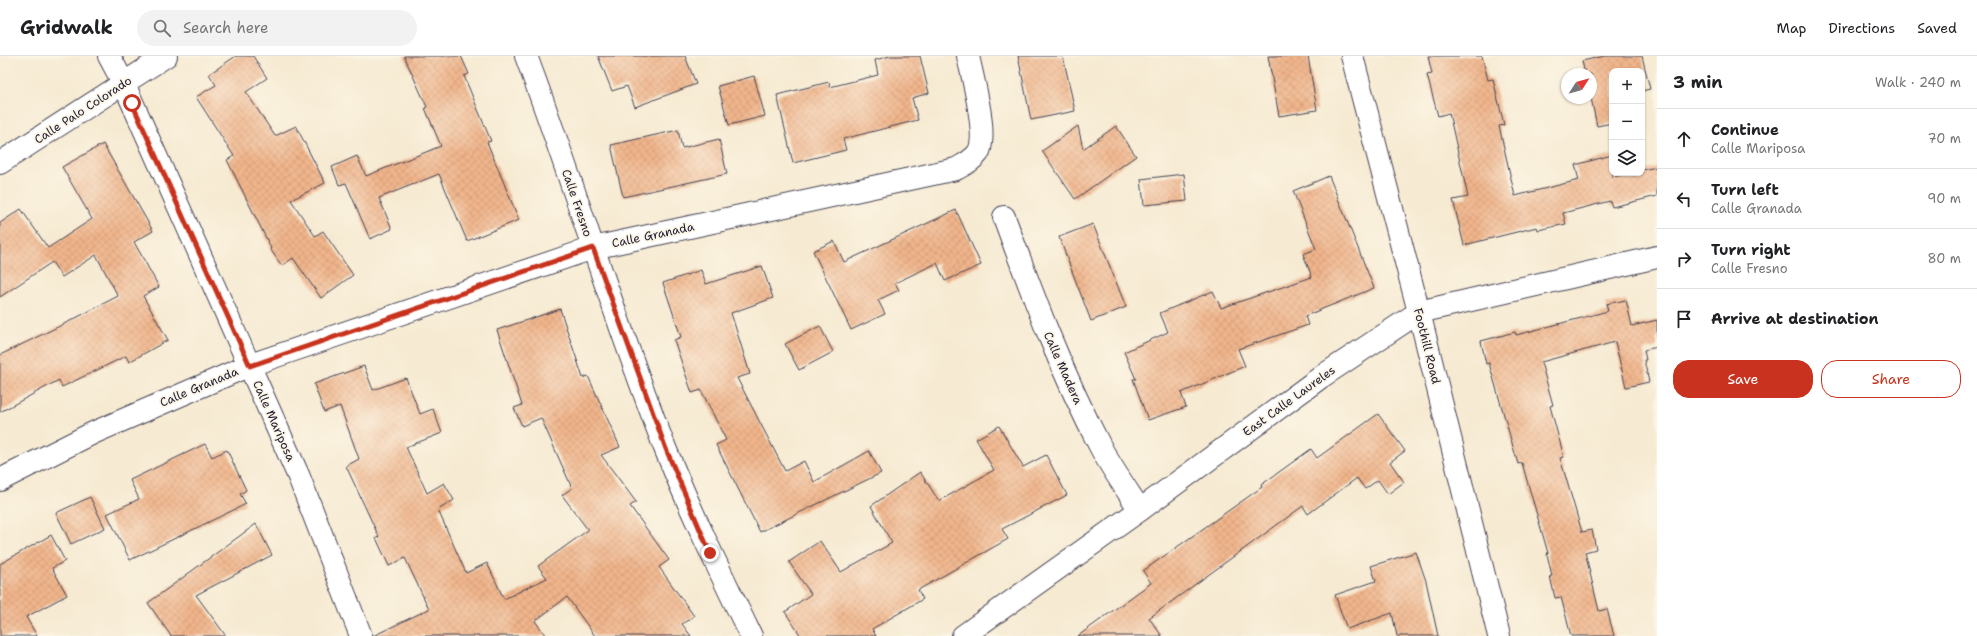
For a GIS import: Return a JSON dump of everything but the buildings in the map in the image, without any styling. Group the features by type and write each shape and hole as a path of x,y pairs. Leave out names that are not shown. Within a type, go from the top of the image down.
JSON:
{"street":[{"name":"Calle Mariposa","path":"109,56 124,84 250,366 322,533 361,636"},
{"name":"Calle Palo Colorado","path":"0,163 166,56"},
{"name":"Calle Fresno","path":"526,56 593,248 666,449 710,553 751,636"},
{"name":"Calle Granada","path":"0,480 93,433 250,366 593,248 956,168 969,162 979,151 983,127 968,56"},
{"name":"Foothill Road","path":"1352,56 1419,312 1499,636"},
{"name":"Calle Madera","path":"1004,217 1039,312 1068,382 1102,449 1140,510"},
{"name":"East Calle Laureles","path":"963,636 1140,510 1321,376 1419,312 1657,257"}],"route":[{"path":"132,103 250,366 593,248 666,449 710,553"}]}
